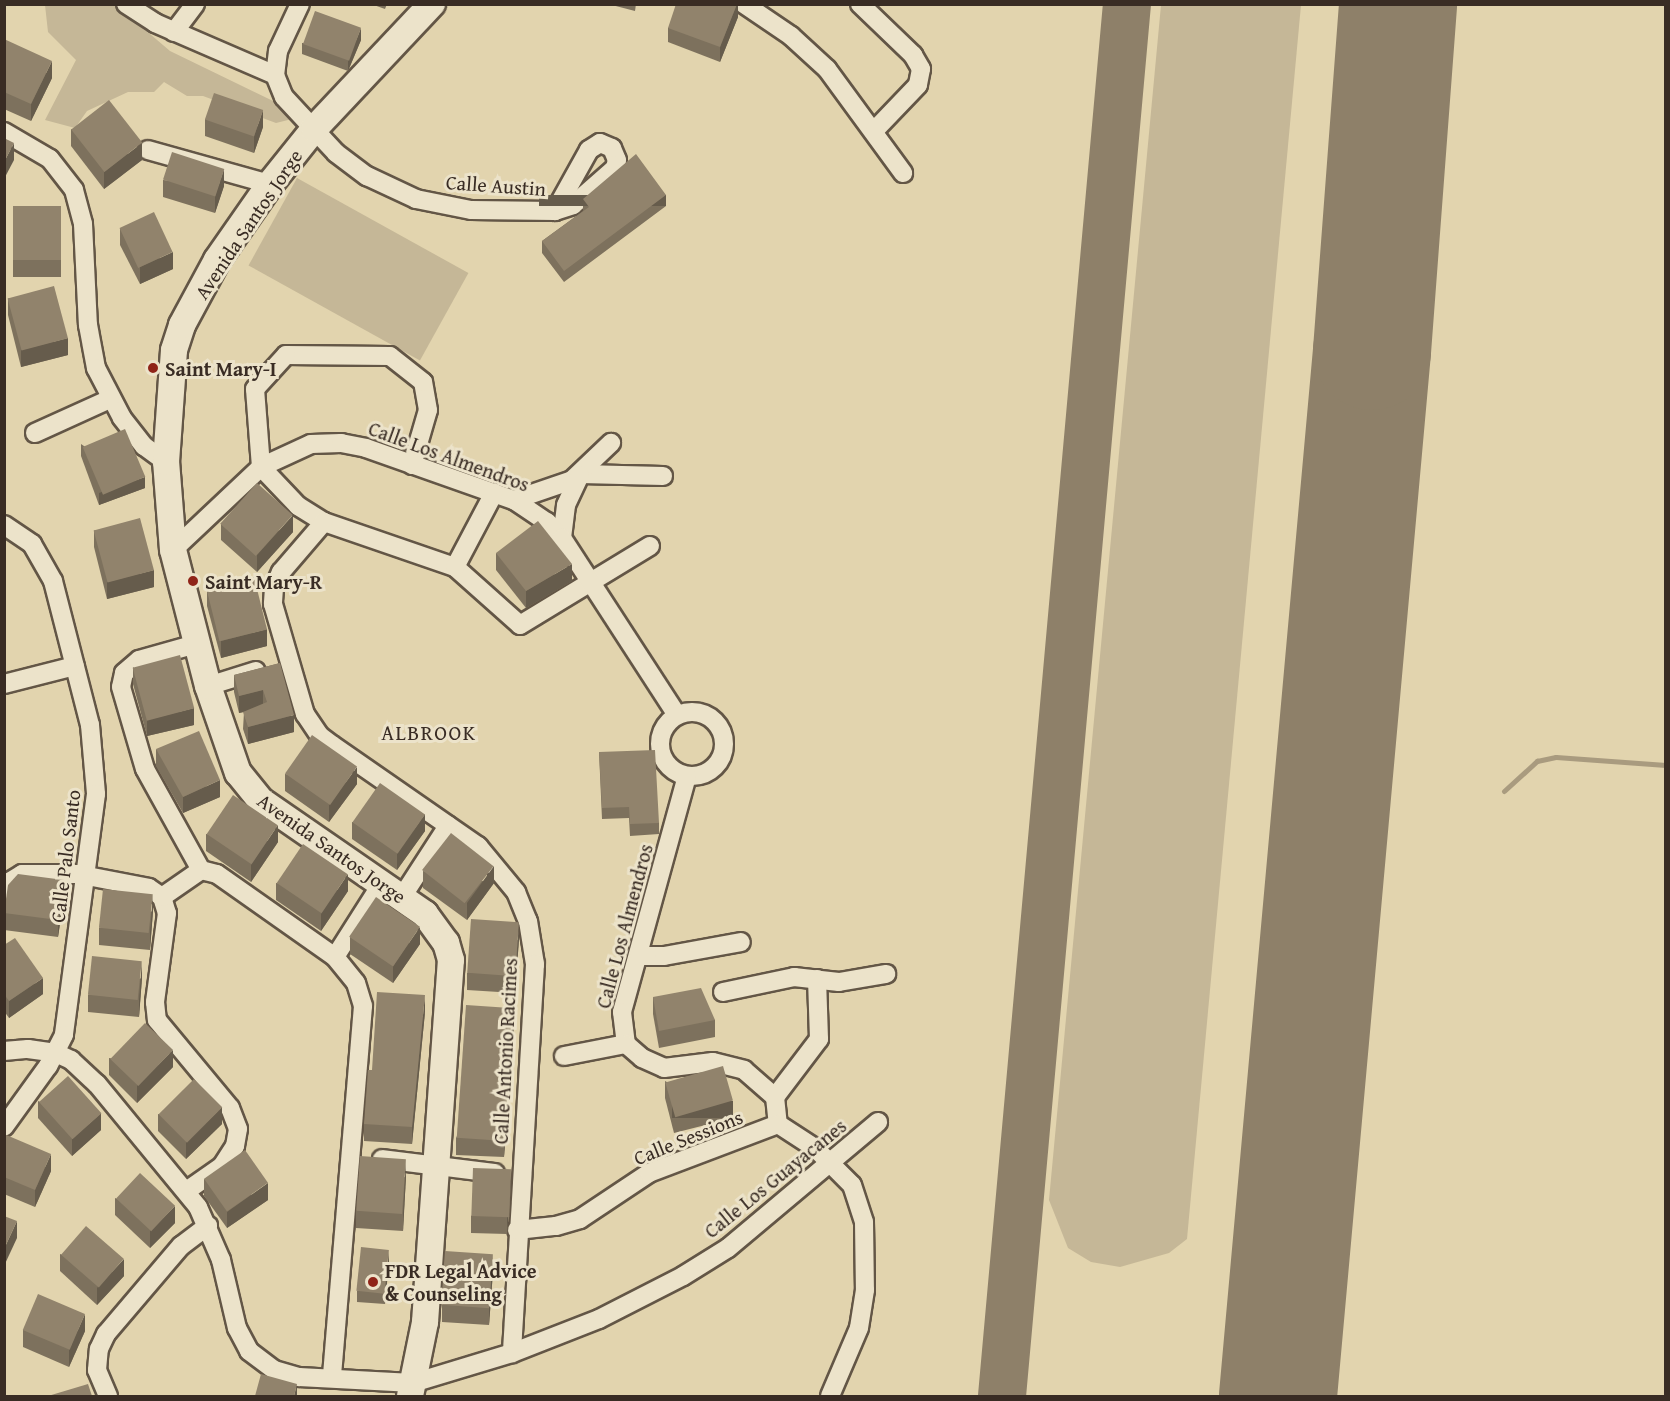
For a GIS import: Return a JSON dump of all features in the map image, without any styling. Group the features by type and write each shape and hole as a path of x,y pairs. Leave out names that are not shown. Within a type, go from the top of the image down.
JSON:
{"main road":[{"name":"Avenida Santos Jorge","path":"412,1390 425,1322 451,960 436,925 392,890 250,790 228,752 196,644 173,550 166,462 169,385 182,325 217,260 270,184 314,129 432,4"}],"street":[{"path":"126,4 174,32 275,75 278,51 300,4"},
{"path":"174,32 195,4"},
{"path":"744,4 791,36 827,69 875,130 903,173"},
{"path":"861,4 913,55 921,69 918,85 875,130"},
{"name":"Calle Austin","path":"275,75 284,97 314,129 367,177 416,199 471,210 555,211"},
{"path":"4,132 50,159 68,180 78,200 83,224 89,338 110,399 144,446 166,462"},
{"path":"148,150 270,184"},
{"path":"412,465 428,410 423,382 390,356 286,355 255,389 261,467 298,506 324,522 455,567 520,625 591,585 650,546"},
{"path":"35,433 110,399"},
{"path":"514,501 551,490 581,474 611,443"},
{"name":"Calle Los Almendros","path":"173,550 261,467 310,444 366,448 514,501 547,522 561,538 676,715"},
{"path":"581,474 663,476"},
{"path":"561,538 566,505 581,474"},
{"path":"455,567 494,494"},
{"name":"Calle Antonio Racimes","path":"324,522 281,572 274,588 273,604 305,714 320,736 448,826 498,866 516,892 528,921 535,963 520,1175 512,1353"},
{"name":"Calle Palo Santo","path":"4,525 32,544 53,581 90,724 96,771 95,818 64,1035 56,1053 4,1127"},
{"path":"196,644 133,663 124,673 122,687 145,769 201,870 217,874 335,957 356,982 363,1006 332,1377"},
{"path":"208,686 289,662"},
{"path":"4,684 75,666"},
{"path":"698,712 709,716 717,723 725,744 723,755 709,772 687,776 669,767 660,749 663,730 676,715 698,712"},
{"name":"Calle Los Almendros","path":"626,1044 622,1012 687,776"},
{"path":"335,957 448,826"},
{"path":"162,897 201,870"},
{"path":"4,891 10,880 22,874 87,875 149,888 162,897 167,913 155,1002 157,1020 230,1108 238,1129 235,1146 222,1166 188,1190"},
{"path":"639,956 664,956 741,942"},
{"path":"723,992 794,977 839,982 886,974"},
{"path":"775,1097 819,1039 816,979"},
{"path":"564,1056 626,1044 642,1058 664,1068 713,1062 734,1065 751,1075 775,1097 778,1124 832,1162 852,1185 864,1222 865,1290 859,1328 830,1396"},
{"name":"Calle Los Guayacanes","path":"4,1052 28,1048 56,1053 90,1077 188,1190 208,1226 237,1328 249,1351 283,1374 332,1377 412,1390 599,1319 683,1276 760,1225 878,1122"},
{"name":"Calle Sessions","path":"517,1230 556,1226 580,1219 649,1173 778,1124"},
{"path":"351,1155 520,1175"},
{"path":"108,1396 97,1370 99,1349 106,1334 181,1246 208,1226"}],"shaded area":[{"path":"45,5 116,5 170,51 304,116 276,123 203,96 187,96 164,82 154,92 128,92 87,111 75,128 45,120 76,60 48,32"},
{"path":"1161,5 1301,5 1187,1239 1169,1253 1120,1267 1091,1262 1068,1248 1049,1200"},
{"path":"297,178 468,273 420,360 249,265"}],"building":[{"path":"676,4 737,4 720,47 668,28"},
{"path":"315,11 361,28 349,61 303,44"},
{"path":"4,39 52,61 31,104 4,92"},
{"path":"214,93 263,110 254,136 205,119"},
{"path":"109,100 142,143 104,172 71,130"},
{"path":"4,138 14,143 4,162"},
{"path":"172,152 224,169 215,197 163,180"},
{"path":"636,154 666,195 564,271 542,241 589,207 583,199"},
{"path":"13,206 61,206 61,260 13,260"},
{"path":"154,212 173,252 138,268 120,228"},
{"path":"54,286 68,338 22,351 8,298"},
{"path":"125,429 145,477 103,495 83,447"},
{"path":"257,483 293,515 256,556 220,524"},
{"path":"140,518 154,570 108,583 94,530"},
{"path":"538,521 572,564 526,591 496,553"},
{"path":"254,577 267,629 220,641 206,589"},
{"path":"180,655 194,708 147,721 133,668"},
{"path":"280,663 294,715 248,727 243,712 267,702 263,690 239,696 234,675"},
{"path":"199,731 220,780 183,797 156,749"},
{"path":"312,735 357,767 330,805 285,774"},
{"path":"655,750 659,823 630,824 629,807 602,808 599,752"},
{"path":"380,783 425,815 398,854 352,822"},
{"path":"233,795 278,825 251,864 207,834"},
{"path":"451,833 494,866 465,903 422,870"},
{"path":"303,844 348,874 321,913 277,883"},
{"path":"18,874 64,880 58,920 4,913 8,885"},
{"path":"103,889 153,894 149,933 99,928"},
{"path":"376,897 420,927 393,966 349,937"},
{"path":"471,919 519,922 515,976 467,973"},
{"path":"15,938 43,978 9,1001 4,994 4,945"},
{"path":"92,956 142,961 138,1000 88,995"},
{"path":"701,988 715,1020 659,1031 653,997"},
{"path":"377,992 425,995 412,1127 364,1124 368,1070 372,1070"},
{"path":"466,1005 514,1008 505,1141 457,1138"},
{"path":"145,1023 173,1050 138,1086 110,1059"},
{"path":"723,1066 733,1101 675,1117 665,1083"},
{"path":"68,1076 101,1113 72,1139 39,1102"},
{"path":"194,1079 222,1107 187,1143 159,1114"},
{"path":"4,1134 51,1154 35,1190 4,1177"},
{"path":"245,1150 268,1183 227,1211 204,1179"},
{"path":"360,1156 406,1159 402,1214 356,1211"},
{"path":"473,1168 511,1169 509,1217 471,1216"},
{"path":"140,1173 175,1206 151,1231 116,1199"},
{"path":"4,1216 17,1221 4,1249"},
{"path":"86,1226 124,1259 99,1287 61,1255"},
{"name":"FDR Legal Advice & Counseling","path":"361,1247 389,1250 384,1294 356,1291"},
{"path":"445,1251 493,1254 489,1308 441,1305"},
{"path":"38,1294 85,1314 70,1350 23,1330"},
{"path":"261,1374 297,1384 294,1396 255,1396"},
{"path":"88,1384 92,1396 48,1396"}],"waterway":[{"path":"1504,791 1537,761 1556,757 1666,765"}],"taxiway":[{"path":"1002,1396 1127,4"}],"runway":[{"path":"1278,1396 1372,351 1398,4"}],"place":[{"name":"Saint Mary-I","path":"153,368"},
{"name":"Saint Mary-R","path":"193,581"},
{"name":"FDR Legal Advice & Counseling","path":"373,1282"}],"district":[{"name":"ALBROOK","path":"429,733"}]}
